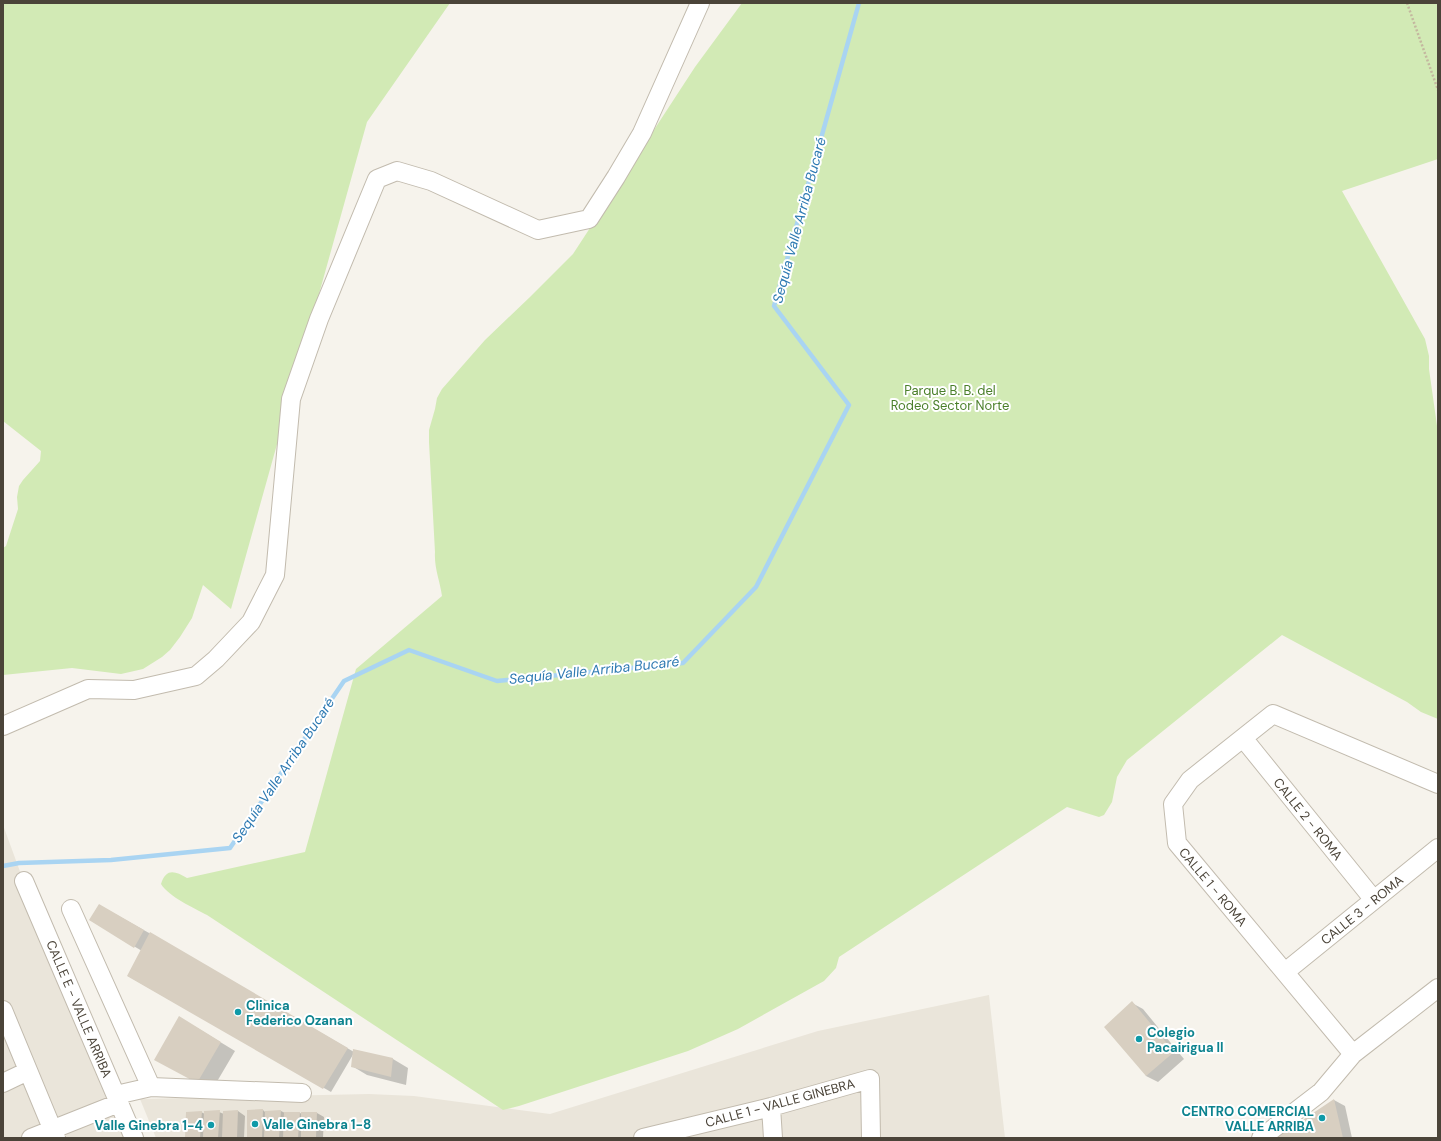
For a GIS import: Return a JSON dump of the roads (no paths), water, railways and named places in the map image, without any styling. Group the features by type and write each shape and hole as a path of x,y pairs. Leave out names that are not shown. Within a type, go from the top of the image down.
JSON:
{"street":[{"path":"3,726 88,689 134,690 196,676 216,659 251,622 275,576 291,399 319,319 377,179 397,171 432,181 538,230 589,218 616,177 642,133 700,3"},
{"name":"CALLE 1 - ROMA","path":"1353,1054 1177,843 1173,804 1190,780 1273,714 1438,784"},
{"name":"CALLE 2 - ROMA","path":"1243,738 1374,900"},
{"name":"CALLE 3 - ROMA","path":"1285,972 1438,848"},
{"name":"CALLE E - VALLE ARRIBA","path":"24,881 134,1138"},
{"path":"71,909 151,1087"},
{"path":"1261,1138 1321,1092 1353,1054 1438,988"},
{"path":"3,1010 54,1133"},
{"path":"3,1083 28,1071"},
{"name":"CALLE 1 - VALLE GINEBRA","path":"643,1138 686,1133 870,1079 871,1138"},
{"path":"31,1138 54,1133 117,1099 151,1087 302,1093"},
{"path":"772,1108 773,1138"}],"waterway":[{"name":"Sequía Valle Arriba Bucaré","path":"3,866 19,863 111,860 230,848 344,681 409,650 497,681 683,663 756,587 849,405 774,306 859,3"}],"place":[{"name":"Clinica Federico Ozanan","path":"238,1012"},
{"name":"Colegio Pacairigua II","path":"1139,1039"},
{"name":"CENTRO COMERCIAL VALLE ARRIBA","path":"1322,1118"},
{"name":"Valle Ginebra 1-8","path":"255,1124"},
{"name":"Valle Ginebra 1-4","path":"211,1125"}],"park label":[{"name":"Parque B. B. del Rodeo Sector Norte","path":"950,398"}]}
